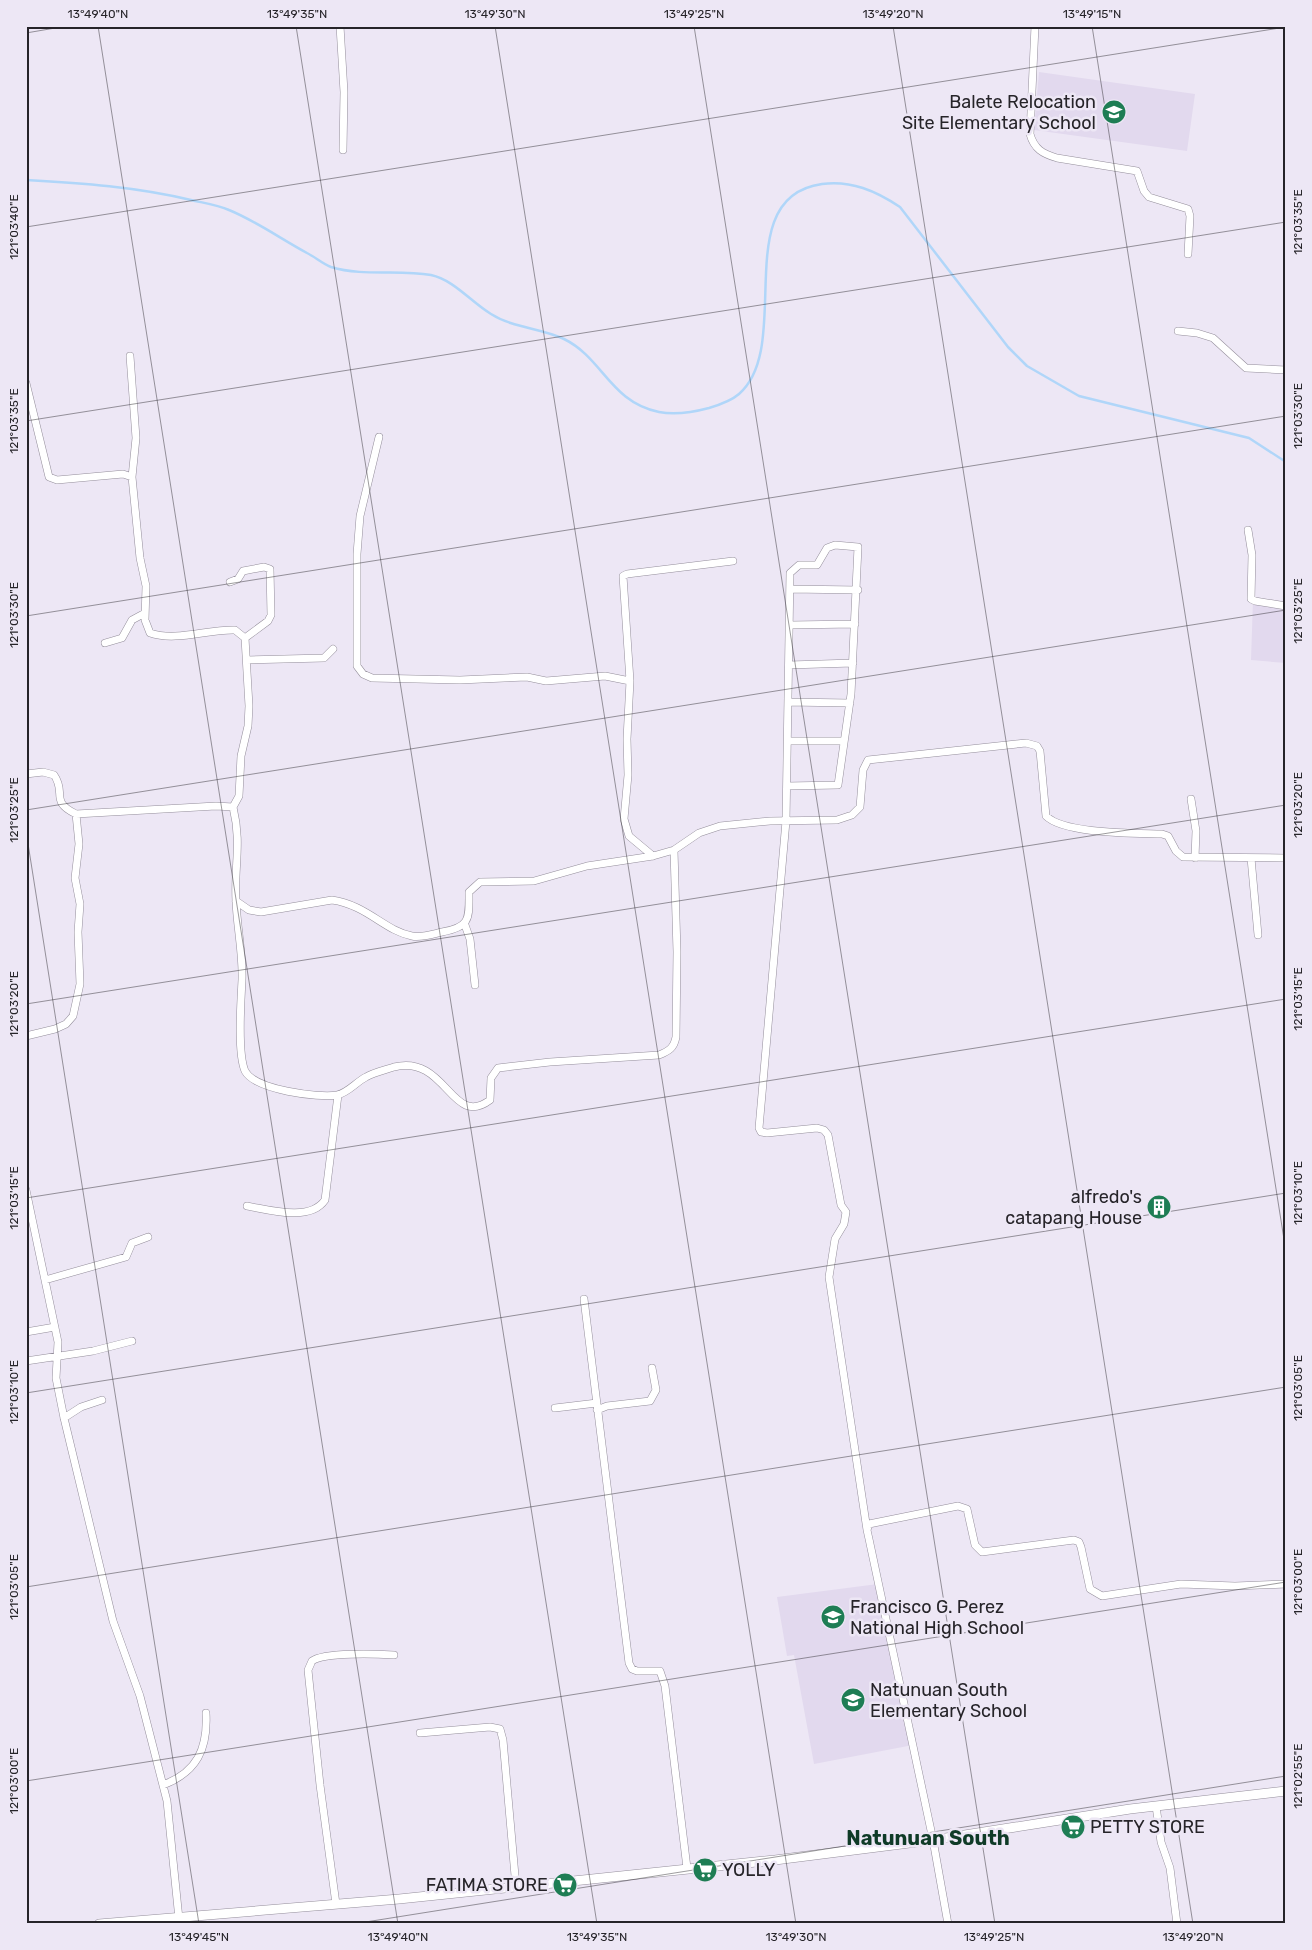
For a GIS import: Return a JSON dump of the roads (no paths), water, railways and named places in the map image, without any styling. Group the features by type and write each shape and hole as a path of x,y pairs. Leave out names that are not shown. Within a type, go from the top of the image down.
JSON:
{"street":[{"path":"340,26 344,92 343,150"},
{"path":"1035,26 1030,134 1033,142 1046,154 1057,158 1137,171 1144,190 1149,197 1188,209 1188,254"},
{"path":"1178,331 1197,333 1213,338 1246,368 1286,370"},
{"path":"130,356 136,438 132,477 140,558 146,586 145,620 150,633 158,636 235,630 245,638 248,726 241,756 239,796 233,807 239,839 236,902 242,978 240,1004 242,1058 245,1071 253,1080 279,1090 338,1095 365,1077 382,1070 411,1065 421,1068 443,1082 465,1107 474,1108 480,1107 490,1100 492,1092 491,1078 498,1068 550,1062 659,1055 669,1051 675,1045 676,1037 677,952 674,850"},
{"path":"26,383 49,477 58,480 123,474 132,477"},
{"path":"379,437 358,530 356,659 357,666 363,674 372,678 425,680 526,677 546,681 605,676 630,681"},
{"path":"1248,530 1252,555 1251,599 1286,606"},
{"path":"787,786 838,785 850,703 858,590 858,548 835,545 827,548 817,565 798,565 790,573 786,821 759,1128 761,1132 767,1133 817,1128 824,1130 828,1135 841,1205 846,1212 844,1224 835,1239 829,1277 867,1530 933,1840 948,1924"},
{"path":"653,856 629,836 624,819 628,775 627,739 630,681 622,576 733,561"},
{"path":"230,582 238,579 243,571 264,567 270,569 271,615 268,621 245,638"},
{"path":"790,589 858,590"},
{"path":"105,643 122,638 132,620 145,613"},
{"path":"790,625 855,624"},
{"path":"247,660 324,658 333,649"},
{"path":"789,665 853,663"},
{"path":"788,702 850,703"},
{"path":"788,741 844,741"},
{"path":"236,902 249,910 261,912 332,900 344,902 366,911 412,936 451,931 464,925 469,915 469,892 480,882 534,881 587,866 653,856 674,850 687,840 709,828 732,824 838,820 852,815 860,807 863,770 868,760 1032,743 1040,751 1046,816 1050,820 1079,828 1162,834 1171,839 1179,855 1195,858 1286,858"},
{"path":"26,774 43,772 54,775 59,783 61,803 66,809 76,814 216,806 233,807"},
{"path":"1191,799 1196,831 1195,858"},
{"path":"26,1036 55,1029 66,1024 73,1016 80,984 78,932 80,904 75,878 79,844 76,814"},
{"path":"1251,858 1258,935"},
{"path":"464,925 470,939 475,985"},
{"path":"247,1206 276,1211 309,1212 320,1208 327,1192 338,1095"},
{"path":"27,1193 58,1342 58,1358 55,1366 64,1418 114,1620 140,1696 163,1786 170,1822 179,1919"},
{"path":"45,1280 126,1256 132,1242 148,1237"},
{"path":"584,1299 629,1663 632,1669 637,1671 660,1671 665,1686 687,1868"},
{"path":"26,1332 55,1327"},
{"path":"26,1361 58,1358 132,1341"},
{"path":"555,1408 597,1407 650,1401 656,1390 652,1368"},
{"path":"64,1418 81,1407 102,1400"},
{"path":"867,1530 869,1524 875,1522 958,1506 967,1509 975,1545 982,1552 1074,1540 1079,1542 1090,1589 1102,1596 1181,1584 1235,1586 1286,1584"},
{"path":"336,1904 308,1670 315,1659 365,1653 394,1655"},
{"path":"163,1786 185,1774 197,1760 205,1741 206,1713"},
{"path":"420,1733 490,1727 500,1729 503,1740 516,1888"},
{"path":"99,1924 179,1919 516,1888 687,1868 775,1860 933,1840 1156,1806 1286,1791"},
{"path":"1156,1806 1161,1842 1170,1868 1177,1924"}],"waterway":[{"path":"26,180 130,189 211,204 249,219 331,267 356,272 419,273 431,275 455,286 500,319 564,339 588,357 618,390 629,399 642,407 671,413 684,413 717,406 739,394 755,371 762,342 769,243 777,215 793,195 822,184 853,185 882,196 900,207 1008,347 1027,366 1079,396 1249,438 1286,462"}],"place":[{"name":"Balete Relocation Site Elementary School","path":"1114,112"},
{"name":"alfredo's catapang House","path":"1159,1207"},
{"name":"Francisco G. Perez National High School","path":"833,1617"},
{"name":"Natunuan South Elementary School","path":"853,1700"},
{"name":"PETTY STORE","path":"1073,1827"},
{"name":"YOLLY","path":"705,1870"},
{"name":"FATIMA STORE","path":"565,1885"}],"district":[{"name":"Natunuan South","path":"928,1838"}]}
